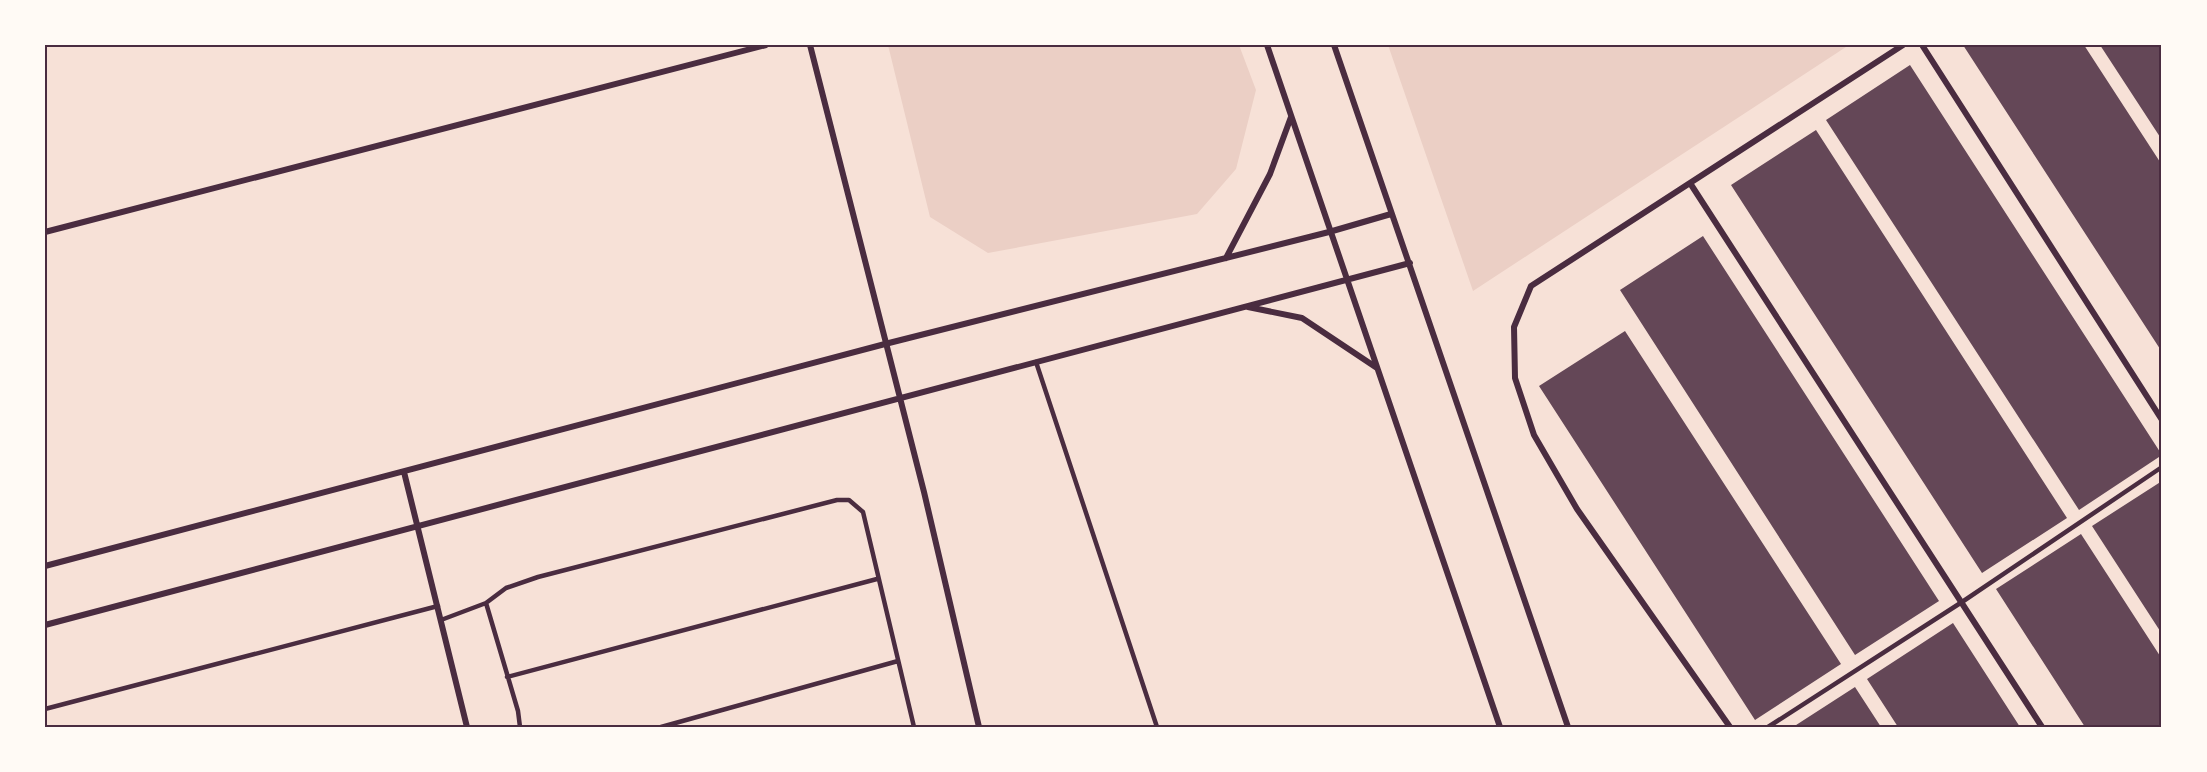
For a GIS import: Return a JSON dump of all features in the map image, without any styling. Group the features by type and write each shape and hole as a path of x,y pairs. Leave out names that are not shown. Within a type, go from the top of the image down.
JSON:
{"street":[{"path":"45,232 766,45"},
{"path":"810,45 924,492 979,727"},
{"path":"1266,45 1500,726 1492,727"},
{"path":"1334,45 1568,727"},
{"path":"1730,727 1577,509 1534,435 1515,378 1514,327 1531,286 1903,45"},
{"path":"1922,45 2162,420"},
{"path":"1226,258 1270,174 1291,117"},
{"path":"1690,183 2042,727"},
{"path":"45,566 885,344 1329,232 1391,214"},
{"path":"45,625 1410,263"},
{"path":"1247,306 1302,318 1378,369"},
{"path":"404,472 467,727"}],"lane":[{"path":"1036,362 1157,727"},
{"path":"1768,727 1962,602 2162,467"},
{"path":"441,620 486,603 506,588 538,577 837,500 849,500 862,512 914,727"},
{"path":"507,677 877,579"},
{"path":"486,603 518,711 520,727"},
{"path":"45,709 438,606"},
{"path":"661,727 898,661"}],"shaded area":[{"path":"888,45 1239,45 1256,90 1236,169 1197,214 988,253 930,217"},
{"path":"1388,45 1849,45 1473,291"}],"building":[{"path":"1963,45 2084,45 2162,165 2162,352"},
{"path":"2100,45 2162,45 2162,140"},
{"path":"1910,65 2162,455 2079,510 1826,120"},
{"path":"1816,130 2067,518 1982,573 1731,185"},
{"path":"1703,236 1939,601 1855,655 1620,290"},
{"path":"1625,331 1841,664 1755,720 1539,386"},
{"path":"2162,481 2162,634 2092,526"},
{"path":"2081,534 2162,659 2162,727 2085,727 1996,589"},
{"path":"1953,623 2020,727 1898,727 1867,679"},
{"path":"1855,687 1881,727 1793,727"}]}
